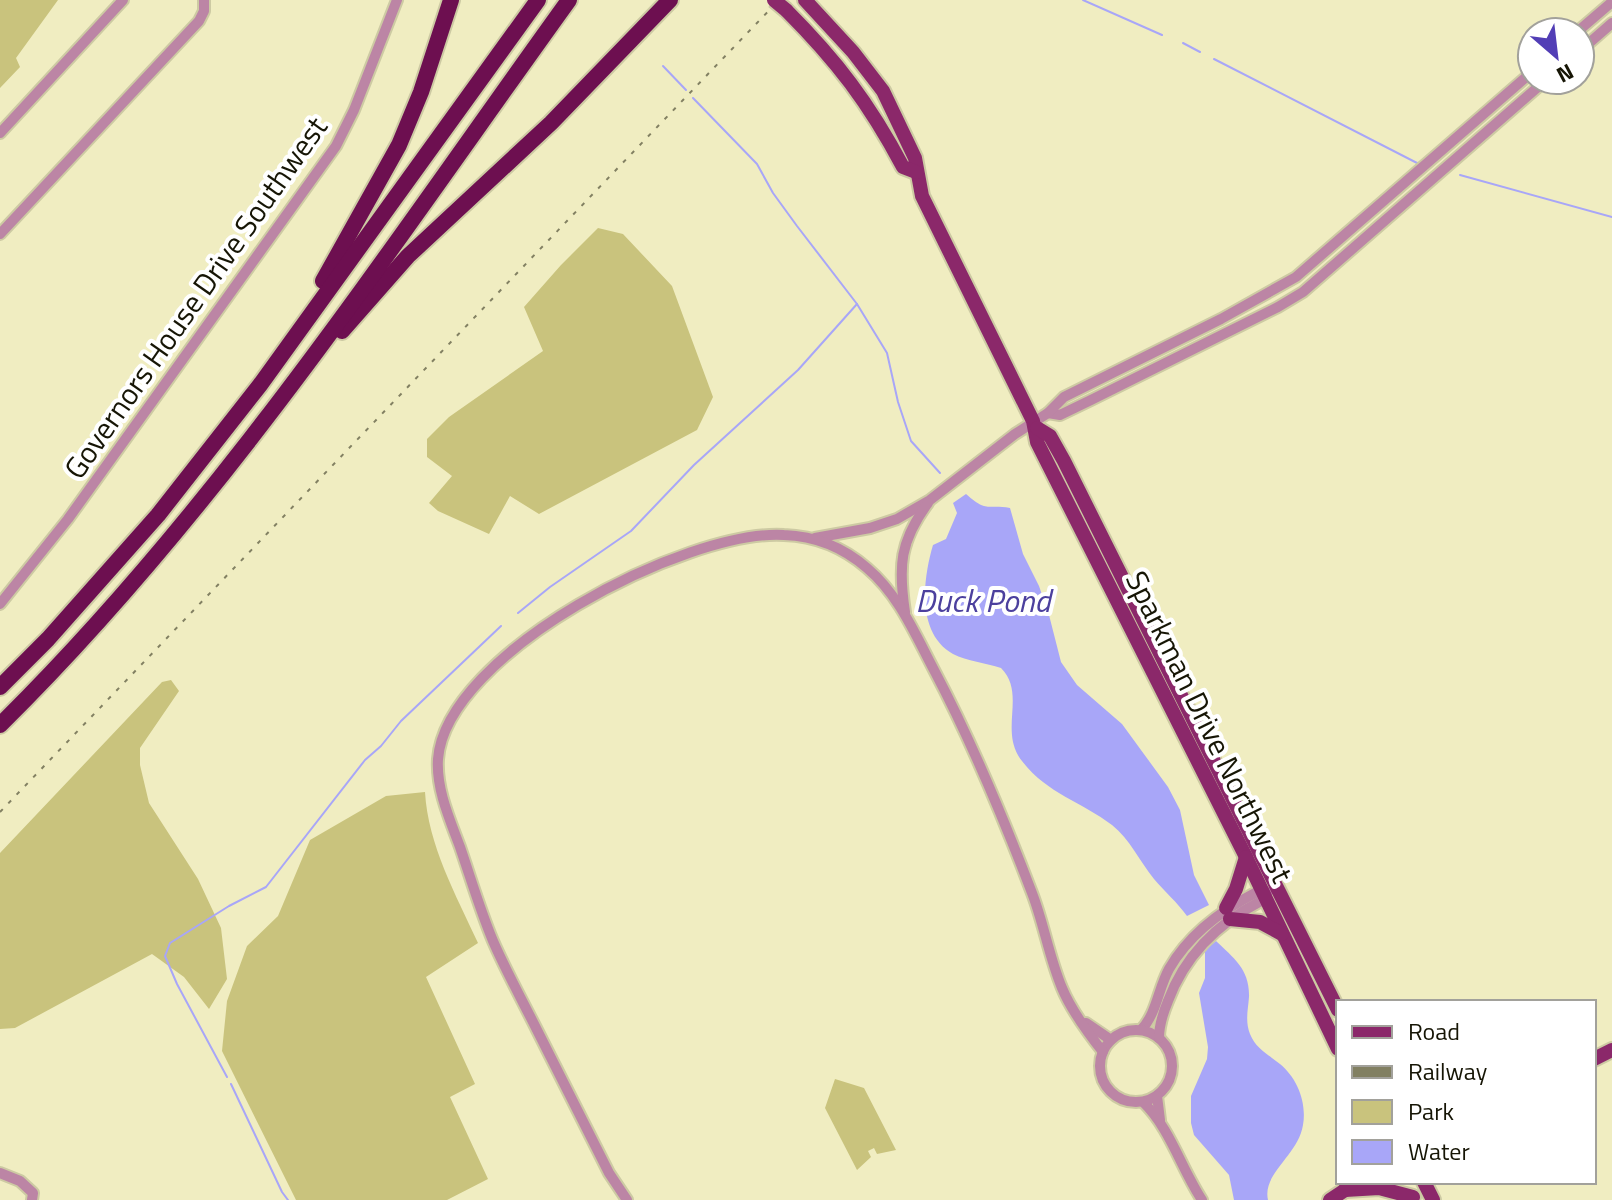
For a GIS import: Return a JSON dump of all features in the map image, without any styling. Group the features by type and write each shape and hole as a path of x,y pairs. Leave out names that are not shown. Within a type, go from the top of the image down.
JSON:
{"highway":[{"path":"293,337 399,145 421,92 451,0"},
{"path":"0,687 48,639 158,515 260,385 538,0"},
{"path":"0,725 128,590 214,486 569,0"},
{"path":"289,387 408,256 551,123 670,0"}],"main road":[{"name":"Sparkman Drive Northwest","path":"805,0 853,52 883,91 915,158 922,196 1035,425 1037,442 1246,857 1270,891 1283,934 1336,1045"},
{"name":"Sparkman Drive Northwest","path":"780,5 853,83 903,167 916,172"},
{"name":"Sparkman Drive Northwest","path":"1035,425 1050,436 1064,461 1270,891 1336,1006"},
{"path":"1246,857 1228,914 1260,922 1283,934"},
{"path":"1330,1200 1351,1185 1379,1188 1414,1198"}],"street":[{"path":"0,133 123,0"},
{"path":"0,234 199,21 204,11 204,0"},
{"name":"Governors House Drive Southwest","path":"0,604 68,519 336,146 354,110 397,0"},
{"path":"1596,16 1612,2"},
{"path":"1596,37 1612,23"},
{"path":"811,539 870,528 897,519 930,500 1035,425 1064,397 1221,319 1296,277 1516,86"},
{"path":"1048,413 1060,415 1303,292 1528,96"},
{"path":"905,614 900,580 902,558 914,522 930,500"},
{"path":"627,1200 609,1173 494,944 446,808 438,763 441,741 452,715 467,693 493,667 524,642 601,593 646,570 695,551 758,535 811,539 837,547 879,579 905,614 970,741 1034,897 1061,986 1103,1052"},
{"path":"1141,1030 1149,1022 1169,970 1191,940 1228,914 1261,901 1270,891"},
{"path":"1159,1038 1141,1030 1126,1032 1111,1040 1103,1052 1100,1070 1112,1094 1123,1100 1143,1102 1157,1096 1167,1083 1171,1059 1159,1038 1159,1027 1177,978 1194,952 1228,914"},
{"path":"1080,1018 1111,1040"},
{"path":"1157,1096 1160,1120"},
{"path":"1143,1102 1160,1120 1202,1200"},
{"path":"0,1173 20,1181 33,1193 32,1200"}],"green space":[{"path":"0,0 58,0 16,58 20,67 0,88"},
{"path":"598,228 623,234 672,286 713,397 697,430 539,514 510,496 489,534 438,511 429,503 452,476 427,457 427,439 449,417 543,351 524,307"},
{"path":"171,680 179,691 140,748 140,765 149,803 198,879 221,928 227,979 209,1009 184,977 152,954 15,1028 0,1029 0,853 162,682"},
{"path":"425,792 437,850 478,943 426,977 475,1084 450,1097 488,1179 447,1200 296,1200 222,1051 227,1001 247,946 278,916 310,840 386,796"},
{"path":"835,1079 864,1088 896,1150 877,1154 874,1148 868,1151 871,1157 857,1170 825,1108"}],"water":[{"name":"Duck Pond","path":"966,494 983,506 1010,508 1023,554 1049,615 1061,662 1077,685 1122,724 1168,787 1180,810 1194,875 1209,905 1187,916 1118,831 1032,772 1015,749 1012,689 1001,668 953,654 941,645 933,633 925,604 929,559 933,545 946,539 957,513 953,503"},
{"path":"1216,941 1240,965 1247,979 1250,1034 1259,1047 1286,1070 1296,1083 1302,1099 1304,1116 1300,1136 1270,1181 1268,1200 1234,1200 1229,1175 1194,1135 1191,1123 1191,1096 1207,1059 1208,1047 1199,993 1205,978 1205,950"}],"waterway":[{"path":"1083,0 1162,35"},
{"path":"1183,43 1200,52"},
{"path":"1214,59 1419,164"},
{"path":"663,66 686,90"},
{"path":"693,98 757,164 773,193 857,304 887,353 911,441 940,473"},
{"path":"1460,175 1612,217"},
{"path":"518,613 631,531 694,465 798,370 857,304"},
{"path":"227,1077 165,956 170,943 266,887 365,760 401,721 501,626"},
{"path":"231,1084 288,1200"}],"railway":[{"path":"0,812 779,0"}]}
